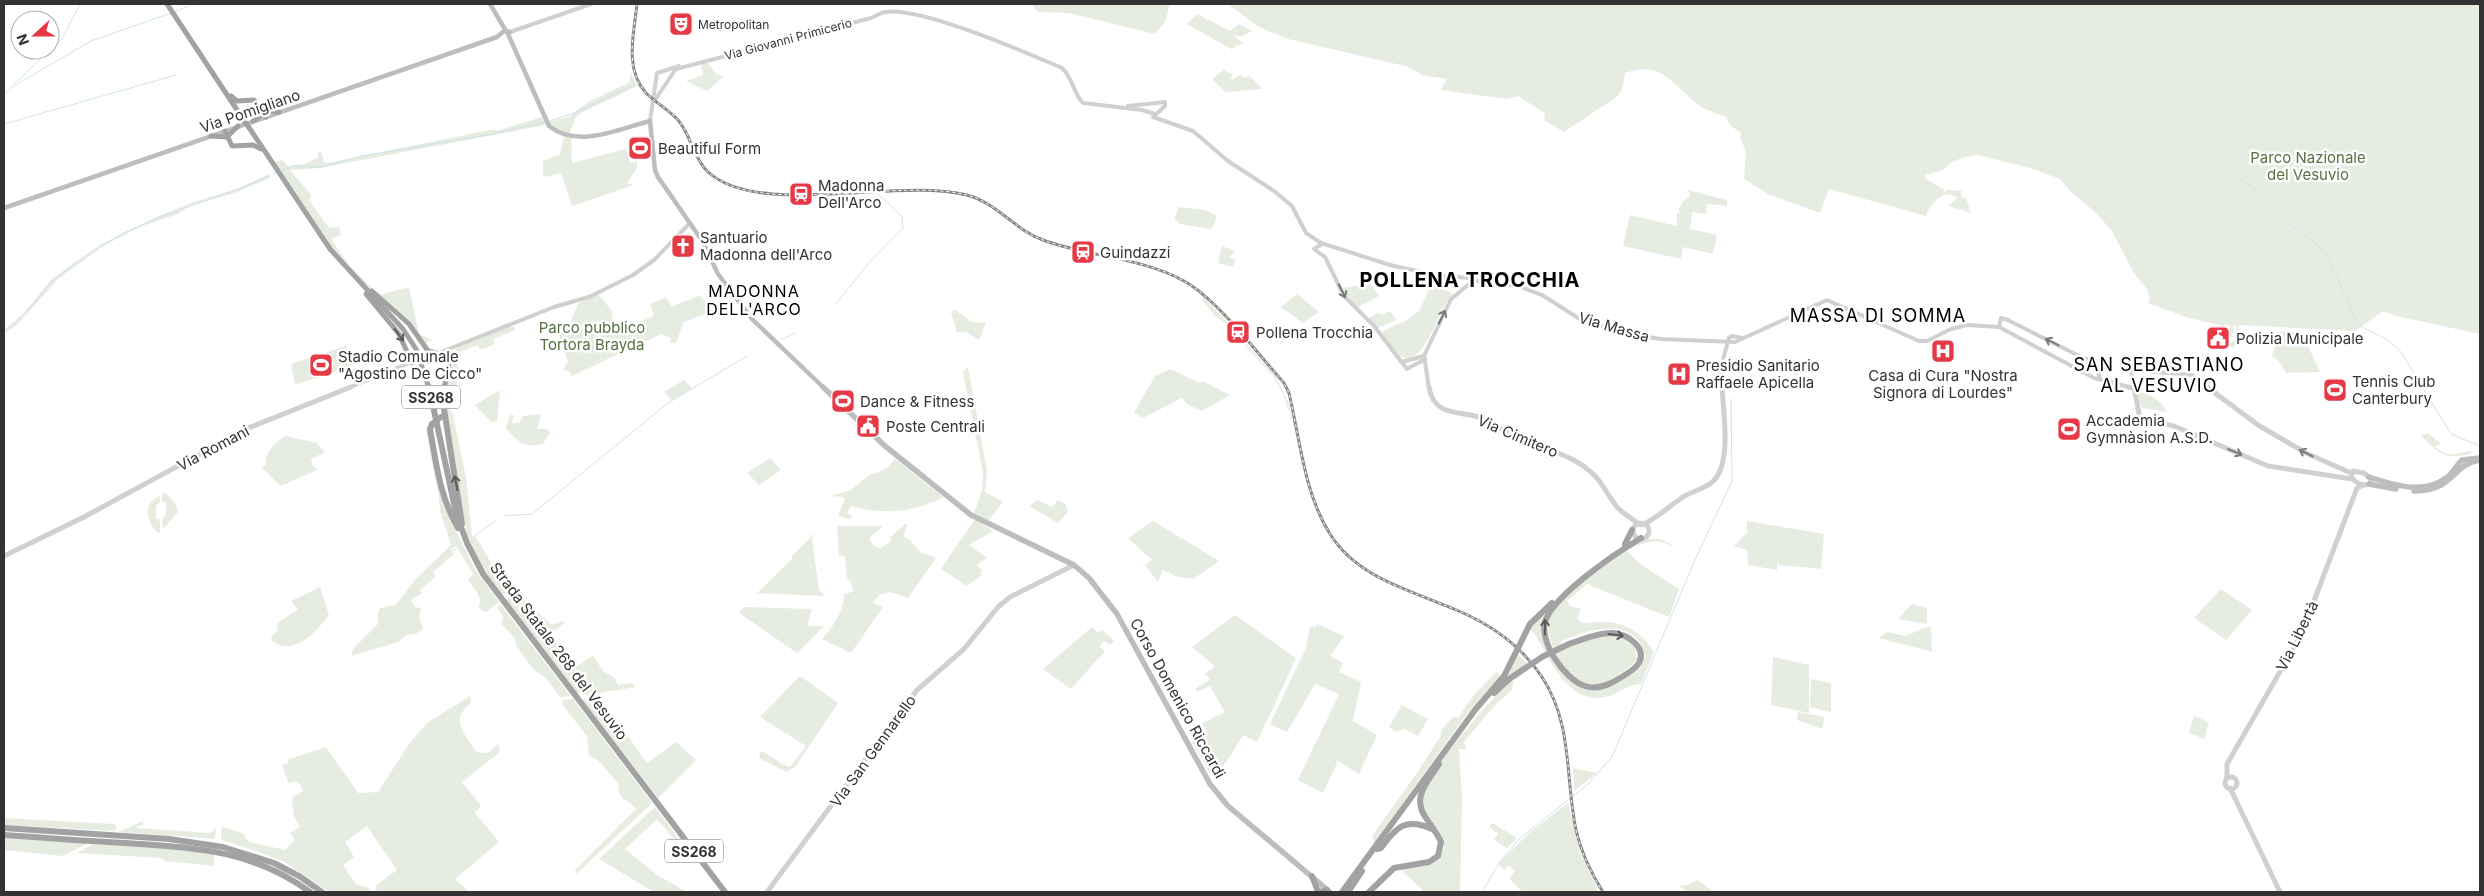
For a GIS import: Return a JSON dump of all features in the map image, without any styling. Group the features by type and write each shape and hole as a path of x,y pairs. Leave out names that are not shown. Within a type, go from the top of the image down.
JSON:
{"highway":[{"name":"Strada Statale 268 del Vesuvio","path":"167,4 330,249 403,329 423,363 453,502 463,534 482,574 725,892"},
{"path":"225,91 235,100 254,100 266,117"},
{"path":"244,100 239,106 252,140 246,146"},
{"path":"262,110 279,112"},
{"path":"253,121 260,116 262,110"},
{"path":"227,138 238,126"},
{"path":"225,131 227,138"},
{"path":"211,136 223,135 227,138"},
{"name":"SS268","path":"227,138 232,146 258,146 270,159"},
{"name":"SS268","path":"359,282 384,300 409,324 428,351 443,354"},
{"name":"SS268","path":"359,282 374,305 401,336 414,362"},
{"path":"443,354 448,369 443,394 444,409 458,491 463,534"},
{"path":"444,409 441,417 432,424 430,430 447,505 463,534"},
{"path":"1342,892 1378,847 1477,712 1506,677 1530,624 1536,616 1624,544 1633,529"},
{"path":"1348,892 1475,710 1506,677 1542,657 1569,644 1599,634 1623,635 1635,643 1640,651 1640,658 1636,667 1609,685 1593,688 1584,686 1568,674 1555,656 1546,642 1544,625 1548,611 1560,600 1627,545 1641,538"},
{"path":"1370,891 1392,869 1410,864 1426,864 1434,860 1439,853 1441,845 1436,831 1423,816 1419,802 1422,790 1440,762"},
{"path":"1378,847 1394,830 1405,824 1419,823 1436,831"},
{"path":"4,828 186,846 227,853 265,866 310,892"},
{"path":"4,835 93,840 117,835 191,841 236,849 289,870 322,892"},
{"path":"1312,876 1324,892"},
{"path":"298,884 303,892"}],"main road":[{"path":"490,4 506,33 549,126 557,132 570,136 589,136 641,122 650,123 658,177 690,226 703,242 718,274 739,302 766,332 875,437 971,515 1076,567"},
{"name":"Via Pomigliano","path":"4,208 506,33"},
{"path":"641,122 650,115"},
{"path":"2369,477 2403,487 2426,487 2448,478 2462,460 2480,459"},
{"path":"2366,485 2406,490 2438,488 2450,482 2461,466 2480,459"},
{"name":"Corso Domenico Riccardi","path":"1076,567 1089,578 1117,614 1210,784 1228,806 1312,876"}],"street":[{"path":"506,33 591,4"},
{"name":"Via Giovanni Primicerio","path":"657,92 657,73 872,18 886,12 927,17 1050,62 1066,71 1072,78 1081,102 1104,108 1125,108"},
{"path":"650,123 650,115 657,92 678,67"},
{"path":"1125,108 1165,102 1166,106 1154,116"},
{"path":"1125,108 1147,110 1154,116 1190,130 1225,158 1288,202 1293,207 1306,234 1323,244 1315,250 1325,257 1344,296 1374,326 1407,369 1410,369 1425,358 1451,299 1473,281"},
{"path":"443,354 457,346 554,307 593,295 647,266 680,233 690,226"},
{"name":"Via Massa","path":"1323,244 1379,261 1450,278 1518,286 1542,295 1582,320 1635,335 1661,340 1720,342 1732,340"},
{"path":"1641,538 1648,535 1648,529 1656,518 1676,501 1712,483 1722,471 1725,455 1722,363 1726,348 1732,340 1744,338 1821,301 1827,300 1919,341 1927,340 1951,329 1968,324 1999,328 2100,379 2133,385"},
{"path":"1999,328 2002,318 2096,362 2100,379"},
{"path":"1720,342 1726,348"},
{"name":"Via Romani","path":"4,556 67,525 246,429 428,356 443,354"},
{"path":"1401,362 1425,358"},
{"name":"Via Cimitero","path":"1425,358 1428,389 1443,410 1453,414 1485,419 1519,439 1559,453 1594,476 1625,515 1635,535 1641,538"},
{"path":"2351,473 2353,480 2357,488 2366,485 2371,482 2369,477 2358,471 2351,473 2306,453 2258,425 2197,378 2186,374 2131,370 2140,418 2174,426 2268,466 2353,480 2366,485"},
{"name":"Via Libertà","path":"2227,777 2227,764 2301,635 2357,488"},
{"name":"Via Cimitero","path":"1625,515 1648,529"},
{"path":"1633,529 1656,518"},
{"name":"Via San Gennarello","path":"767,892 847,788 893,720 918,690 964,649 1003,603 1076,567"},
{"path":"2230,788 2236,789 2238,785 2234,780 2227,777 2224,782 2230,788 2280,892"}],"green space":[{"path":"1032,4 1170,4 1165,22 1154,34 1069,13 1038,12"},
{"name":"Parco Nazionale del Vesuvio","path":"1228,4 2480,4 2480,334 2396,316 2383,311 2355,331 2239,325 2239,336 2235,346 2230,347 2229,345 2236,338 2236,325 2233,325 2234,332 2230,338 2226,331 2229,331 2231,326 2225,324 2223,327 2218,327 2221,325 2189,318 2148,303 2150,298 2147,289 2134,273 2112,231 2060,179 2031,168 1978,155 1964,157 1950,163 1943,170 1925,175 1926,179 1943,189 1945,193 1947,190 1962,191 1961,197 1966,198 1971,213 1949,206 1957,198 1948,194 1943,195 1931,206 1926,216 1829,189 1820,213 1768,194 1744,179 1746,152 1740,137 1741,133 1731,126 1726,117 1702,107 1672,81 1656,71 1647,69 1625,73 1623,86 1618,96 1564,132 1544,120 1545,113 1518,96 1507,99 1441,90 1447,79 1422,75 1409,67 1288,39 1259,27"},
{"path":"1197,14 1230,31 1239,24 1252,31 1241,37 1234,36 1243,43 1231,49 1187,24"},
{"path":"707,62 716,74 724,76 707,91 686,81 703,75 701,64"},
{"path":"1224,70 1233,75 1230,78 1232,80 1240,75 1244,78 1249,76 1263,89 1225,92 1212,79"},
{"path":"630,71 637,86 581,113 575,118 569,135 551,126 549,122 572,116 586,103 630,82"},
{"path":"542,117 546,125 320,168 290,170 311,195 309,200 329,228 339,227 341,235 331,239 349,265 378,294 364,284 335,253 308,215 275,162 283,160 288,166 305,164 318,157 318,153 321,151 324,162 328,163 495,129 496,131"},
{"path":"564,136 571,138 572,163 626,149 630,163 637,161 637,168 627,183 634,185 572,206 561,173 546,177 543,174 543,161 560,154"},
{"path":"269,174 270,178 235,193 189,206 178,214 142,226 105,245 58,279 16,326 4,333 23,315 51,280 103,244 154,218 191,203 240,188"},
{"path":"1688,190 1727,200 1727,206 1707,204 1706,214 1692,212 1690,229 1717,235 1713,254 1683,247 1681,259 1623,246 1630,215 1677,226 1677,213 1680,213 1679,209 1684,200 1690,196"},
{"path":"1179,207 1205,210 1217,216 1212,229 1179,224 1179,221 1174,220"},
{"path":"1222,246 1235,251 1229,257 1236,260 1232,267 1218,263"},
{"path":"1434,278 1442,278 1441,281 1447,282 1443,289 1453,294 1420,351 1412,357 1402,357 1387,341 1383,331 1407,320 1419,311"},
{"path":"1371,284 1379,296 1356,308 1342,288"},
{"path":"409,287 419,334 432,340 425,343 380,295"},
{"name":"Parco pubblico Tortora Brayda","path":"598,294 613,312 611,314 618,331 654,316 650,304 666,297 672,307 700,295 712,311 684,322 676,343 670,343 671,338 661,334 572,376 569,371 563,370 568,362 558,332 566,325 569,325 578,304"},
{"path":"1297,294 1319,312 1303,323 1281,307"},
{"path":"1203,296 1276,377 1288,402 1296,434 1284,396 1273,376 1225,323 1215,316 1202,300"},
{"path":"955,310 972,322 986,323 979,340 966,332 957,332 951,312"},
{"path":"1390,311 1396,320 1378,328 1368,319 1378,312 1382,315"},
{"path":"508,326 514,327 515,330 493,339 495,344 480,350 478,345 456,353 459,379 449,392 450,411 452,411 466,477 472,537 476,537 508,592 502,595 483,569 467,535 447,428 445,391 452,365 449,358 459,346"},
{"path":"2278,332 2302,333 2320,372 2286,373 2279,361 2272,356"},
{"name":"Stadio Comunale \"Agostino De Cicco\"","path":"346,346 351,366 295,385 291,364"},
{"path":"968,367 987,471 985,492 1003,502 988,521 974,513 982,491 983,473 963,372"},
{"path":"1170,369 1200,383 1202,381 1230,395 1202,411 1187,404 1182,398 1143,418 1134,413 1155,376"},
{"path":"684,380 692,388 672,400 664,392"},
{"path":"500,390 497,421 491,422 475,405"},
{"path":"2136,390 2158,401 2166,412 2142,408"},
{"path":"541,414 537,429 546,429 550,432 543,444 527,445 522,443 513,437 506,428 510,415 514,415 512,423 519,423 523,416"},
{"path":"427,427 449,517 476,571 499,602 486,612 482,611 478,606 481,602 477,592 468,580 473,574 456,546 450,550 454,554 433,572 435,577 420,590 422,593 411,600 415,607 421,608 419,617 423,628 416,633 406,635 398,642 351,656 353,649 378,624 380,608 395,605 415,580 451,545 440,511 439,496 426,431"},
{"path":"2428,433 2441,444 2435,446 2447,454 2470,451 2473,453 2449,456 2439,452 2421,436"},
{"path":"285,436 317,443 325,452 311,459 312,464 317,470 281,486 262,468 266,464 271,448"},
{"path":"770,458 781,470 759,485 747,473"},
{"path":"895,459 943,497 921,506 898,511 875,511 851,506 847,513 852,516 850,519 838,516 845,499 839,496 832,497 834,495 851,490 868,476 887,468"},
{"path":"165,492 176,504 178,512 163,529 162,519 166,515 166,503 162,501 162,494"},
{"path":"160,496 160,502 156,506 156,518 160,520 160,532 158,533 151,524 148,513 151,503"},
{"path":"1038,500 1052,507 1058,500 1066,504 1068,512 1058,523 1029,506"},
{"path":"975,519 993,531 969,545 987,558 977,565 982,571 980,573 982,575 967,586 941,569"},
{"path":"1153,521 1219,561 1193,579 1178,577 1163,570 1158,582 1145,565 1152,560 1128,538"},
{"path":"1747,521 1824,534 1821,569 1779,565 1777,562 1777,570 1748,565 1747,550 1734,546 1747,533"},
{"path":"907,524 904,537 910,540 920,552 936,558 908,598 888,593 880,595 873,603 883,607 851,653 822,639 838,617 843,604 843,595 854,591 851,582 847,578 845,557 839,555 837,526 883,526 869,538 874,546 881,548 892,540 890,538"},
{"path":"816,532 812,538 819,590 825,596 757,593 793,558 791,557"},
{"path":"1649,539 1661,539 1675,547 1663,543 1648,542 1627,551 1640,564 1679,589 1669,617 1587,584 1567,601 1570,606 1581,609 1577,618 1582,623 1611,622 1626,626 1644,639 1654,652 1641,684 1636,684 1605,697 1592,698 1580,694 1561,678 1535,634 1529,629 1544,612 1542,631 1566,676 1596,690 1610,687 1641,667 1645,656 1640,643 1632,635 1621,630 1609,629 1583,633 1560,642 1564,648 1598,637 1617,634 1635,646 1637,660 1605,683 1595,685 1585,683 1576,678 1559,659 1549,635 1548,624 1554,609 1570,592 1620,553 1634,544"},
{"path":"320,587 329,615 320,626 310,636 297,644 283,646 272,641 271,637 278,630 276,624 298,609 291,601"},
{"path":"2221,589 2252,610 2226,640 2194,618"},
{"path":"514,591 552,625 563,621 565,623 549,635 575,667 593,656 603,671 615,678 618,685 631,683 636,687 586,695 577,693 506,600"},
{"path":"1912,604 1927,608 1927,624 1898,619"},
{"path":"501,605 571,696 560,697 546,678 533,669 516,645 515,638 501,624 504,618 497,607"},
{"path":"744,607 812,609 807,626 824,626 797,653 739,613"},
{"path":"1235,615 1296,658 1257,742 1243,735 1226,763 1210,774 1192,742 1208,734 1202,723 1225,712 1210,686 1197,692 1195,689 1210,679 1205,674 1215,666 1192,647"},
{"path":"1317,624 1344,636 1330,656 1343,663 1339,672 1361,682 1353,721 1377,735 1359,774 1338,761 1323,793 1298,780 1339,694 1315,684 1287,732 1270,724 1306,648 1310,626 1316,627"},
{"path":"1092,627 1098,633 1102,630 1114,641 1110,645 1104,641 1099,647 1105,651 1071,689 1043,669"},
{"path":"1931,627 1932,652 1879,638 1887,632 1905,636"},
{"path":"1517,653 1531,668 1513,681 1512,690 1495,705 1464,742 1466,749 1459,749 1462,798 1460,892 1420,892 1422,889 1403,872 1404,868 1429,865 1438,859 1444,848 1442,836 1422,810 1423,797 1441,762 1456,742 1511,680 1506,674"},
{"path":"1773,657 1809,665 1809,713 1771,705"},
{"path":"1496,672 1500,674 1498,679 1466,715 1374,843 1372,836 1419,770 1440,737 1442,729 1453,717 1458,718 1473,696"},
{"path":"800,676 838,703 795,767 787,772 759,758 761,751 790,767 806,746 760,717"},
{"path":"1811,679 1831,683 1831,712 1810,707"},
{"path":"470,696 471,703 464,709 460,721 464,733 476,752 488,753 498,744 500,752 462,782 481,806 475,813 499,842 455,879 469,892 377,892 375,886 397,870 367,826 345,842 354,857 343,865 356,884 369,888 371,892 329,892 286,863 221,840 222,827 245,834 245,838 250,842 285,850 295,840 290,833 300,827 294,816 292,798 303,791 300,784 295,781 289,784 282,765 288,763 289,759 326,747 358,793 378,792 409,744 427,723"},
{"path":"573,699 652,803 576,874 575,870 636,809 621,797 618,783 597,759 589,756 587,736 562,704 564,700"},
{"path":"582,699 594,701 614,726 627,735 647,763 676,742 696,760 658,798"},
{"path":"1402,705 1425,718 1429,717 1418,736 1405,729 1396,732 1389,727"},
{"path":"1798,712 1824,717 1823,729 1797,720"},
{"path":"2194,716 2209,722 2204,739 2189,733"},
{"path":"1573,768 1597,773 1574,791"},
{"path":"1568,803 1580,852 1598,890 1592,892 1522,892 1509,878 1515,871 1509,865 1504,870 1498,864 1530,832"},
{"path":"655,807 692,857 684,851 657,819 625,849 657,875 687,892 654,892 599,859"},
{"path":"4,818 114,824 117,828 114,831 4,825"},
{"path":"143,821 143,825 135,828 211,833 216,827 215,839 119,832"},
{"path":"1492,823 1517,838 1507,848 1494,840 1498,834 1489,827"},
{"path":"4,838 88,843 63,856 4,850"},
{"path":"93,844 180,849 214,855 214,866 165,861 161,858 77,853"},
{"path":"1697,880 1714,892 1687,892 1679,886 1688,885"}],"waterway":[{"path":"14,84 62,39 80,4"},
{"path":"192,5 196,4"},
{"path":"175,12 188,6"},
{"path":"4,95 12,87 91,41 171,13"},
{"path":"4,124 176,75"},
{"path":"550,121 572,114 636,84"},
{"path":"281,171 295,166 320,167 361,156 493,134 545,122"},
{"path":"273,174 277,172"},
{"path":"4,331 26,312 48,284 104,244 165,215 228,193 269,176"},
{"path":"2241,179 2260,193 2291,226 2316,243 2329,259 2358,325 2388,340 2401,352 2451,434 2480,446"},
{"path":"835,305 867,265 903,228 902,216 878,194"},
{"path":"781,340 795,333"},
{"path":"504,516 532,514 668,403 747,356"},
{"path":"1482,892 1499,863 1520,838 1587,785 1612,757 1694,562 1732,481 1731,399"},
{"path":"473,537 497,520"},
{"path":"451,551 456,549"}],"railway":[{"path":"637,4 632,50 635,73 639,83 646,93 678,120 686,132 698,159 707,171 730,185 759,192 793,195 904,190 938,191 967,195 988,204 1033,236 1060,246 1132,262 1167,273 1197,289 1210,300 1237,328 1284,383 1289,393 1304,465 1314,501 1330,534 1342,550 1356,563 1389,582 1461,612 1484,624 1516,647 1542,677 1559,713 1578,838 1587,862 1603,892"}],"place":[{"name":"Metropolitan","path":"681,24"},
{"name":"Beautiful Form","path":"640,148"},
{"name":"Madonna Dell'Arco","path":"801,194"},
{"name":"Santuario Madonna dell'Arco","path":"683,246"},
{"name":"Guindazzi","path":"1083,252"},
{"name":"Pollena Trocchia","path":"1238,332"},
{"name":"Polizia Municipale","path":"2218,338"},
{"name":"Casa di Cura \"Nostra Signora di Lourdes\"","path":"1943,351"},
{"name":"Stadio Comunale \"Agostino De Cicco\"","path":"321,365"},
{"name":"Presidio Sanitario Raffaele Apicella","path":"1679,374"},
{"name":"Tennis Club Canterbury","path":"2335,390"},
{"name":"Dance & Fitness","path":"843,401"},
{"name":"Poste Centrali","path":"868,426"},
{"name":"Accademia Gymnàsion A.S.D.","path":"2069,429"}],"district":[{"name":"POLLENA TROCCHIA","path":"1470,280"},
{"name":"MADONNA DELL'ARCO","path":"754,300"},
{"name":"MASSA DI SOMMA","path":"1878,315"},
{"name":"SAN SEBASTIANO AL VESUVIO","path":"2159,374"}]}
